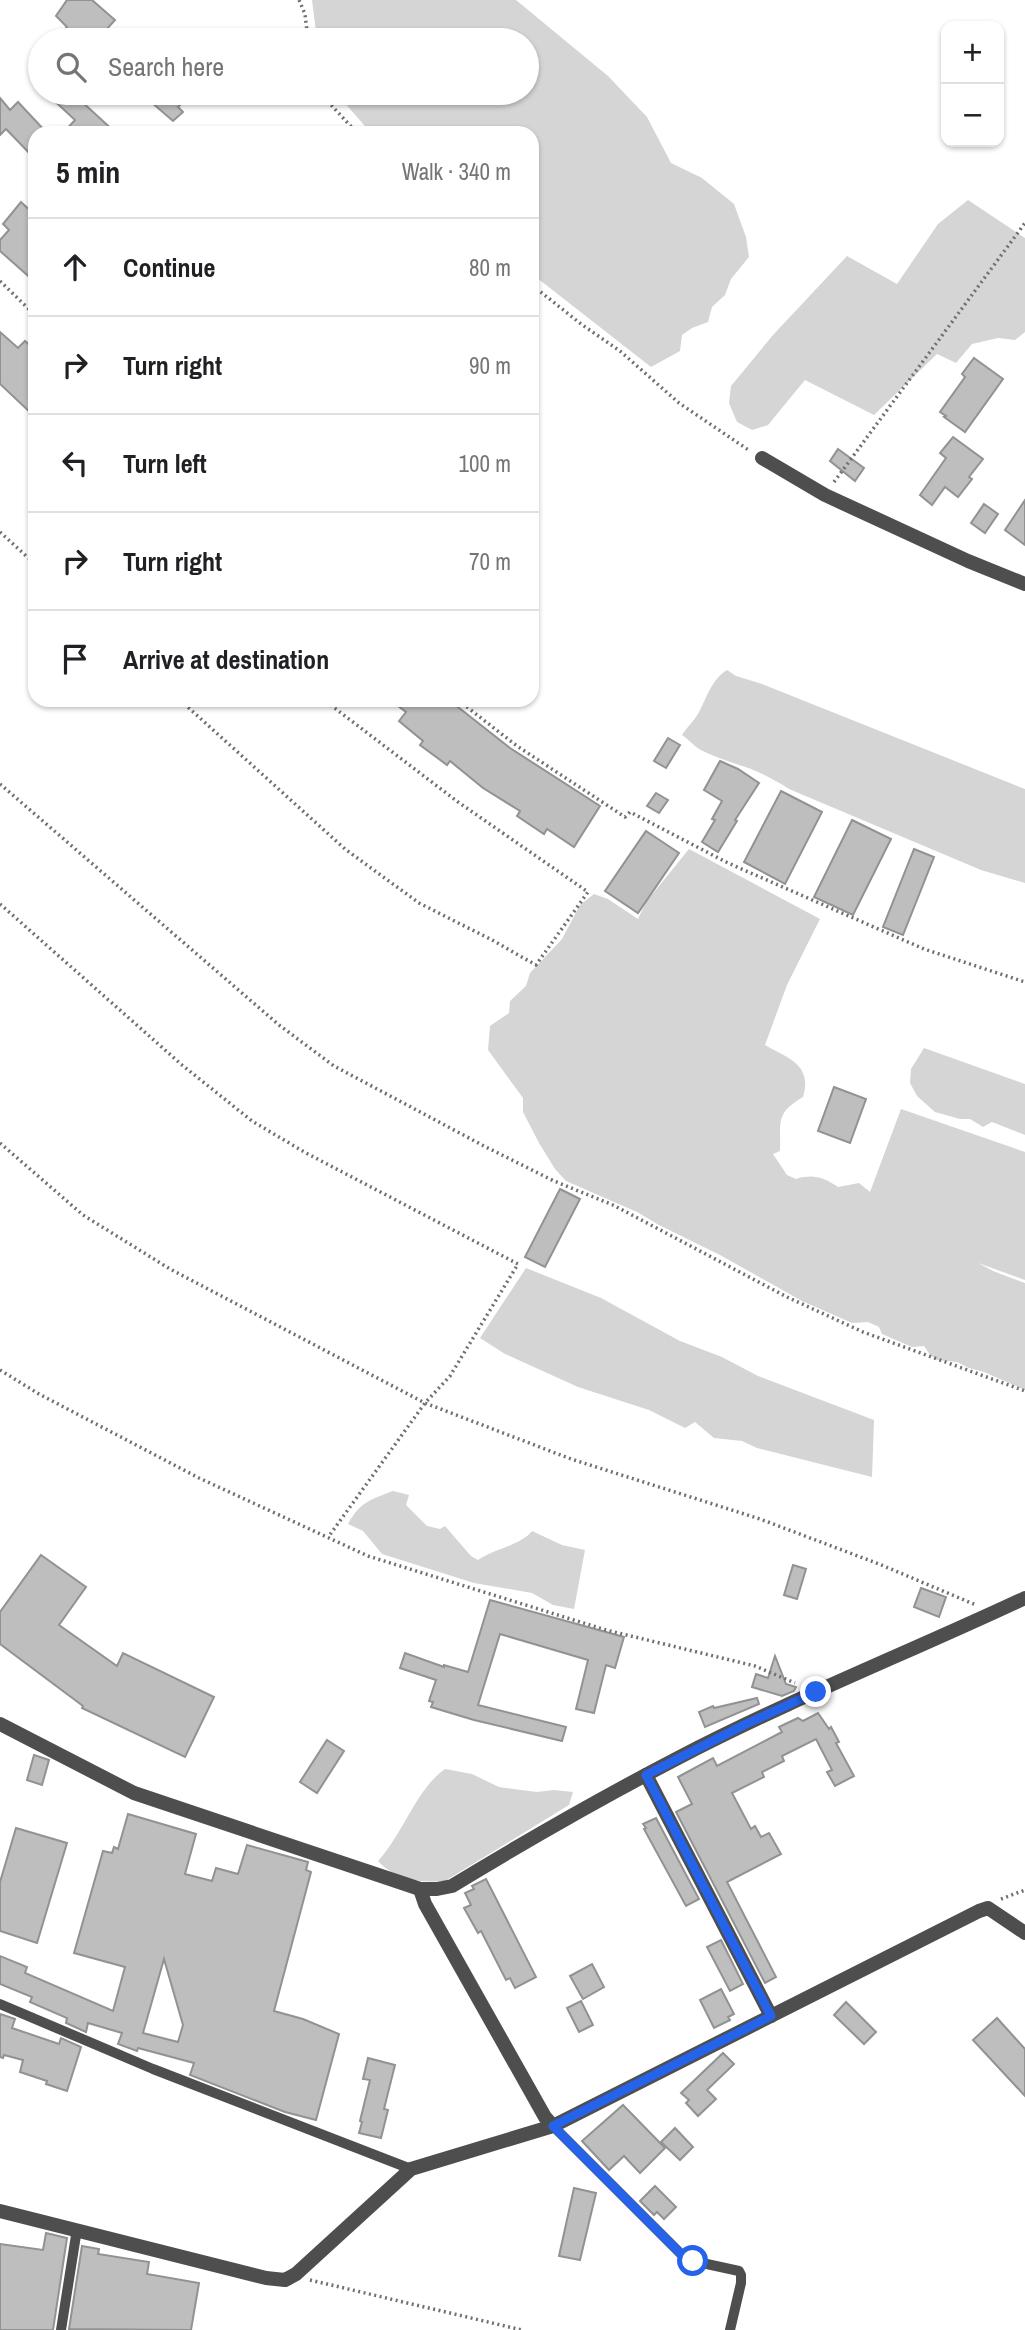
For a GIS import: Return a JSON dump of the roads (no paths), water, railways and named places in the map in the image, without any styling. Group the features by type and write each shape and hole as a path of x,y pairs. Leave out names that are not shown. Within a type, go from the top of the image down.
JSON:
{"street":[{"path":"761,458 825,495 968,561 1025,584"},
{"path":"0,1724 134,1793 421,1889 436,1889 452,1886 558,1822 744,1725 1025,1598"},
{"path":"646,1775 771,2016"},
{"path":"421,1889 438,1927 545,2117 553,2126"},
{"path":"0,2211 266,2278 285,2280 296,2274 411,2169 553,2126 979,1910 988,1908 1025,1933"}],"lane":[{"path":"0,2004 153,2069 411,2169"},
{"path":"553,2126 680,2253 693,2261 739,2271 741,2283 730,2330"},
{"path":"61,2330 77,2229"}]}
